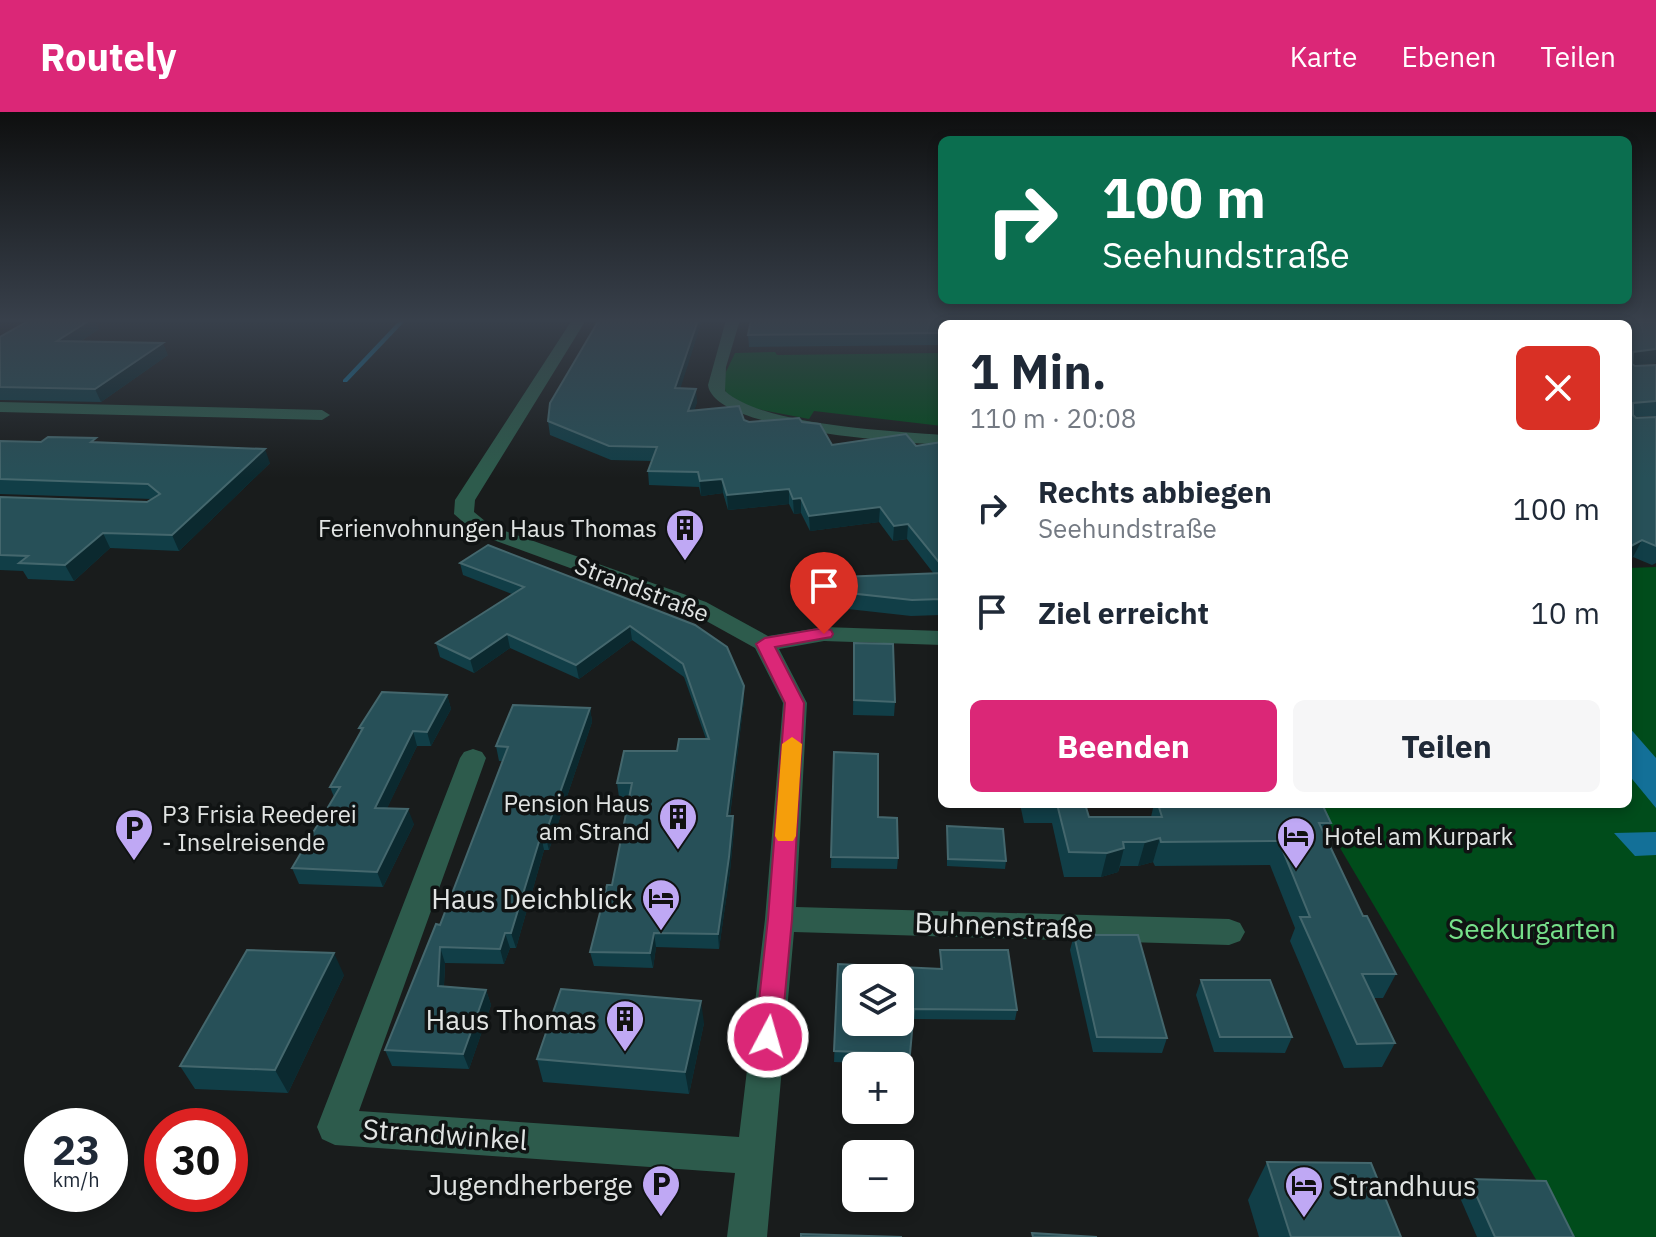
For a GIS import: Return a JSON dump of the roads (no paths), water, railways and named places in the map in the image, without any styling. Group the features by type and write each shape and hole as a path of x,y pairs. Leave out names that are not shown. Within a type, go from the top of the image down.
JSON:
{"street":[{"name":"Strandstraße","path":"546,372 465,500 464,514 484,530 698,607 765,644"},
{"path":"718,372 718,395 729,405 780,420 902,438 938,440"},
{"path":"0,407 322,415"},
{"path":"747,1237 780,919 795,703 765,644 824,634 938,638"},
{"name":"Strandwinkel","path":"473,758 335,1127 756,1156"},
{"name":"Buhnenstraße","path":"780,919 1229,932"}],"water":[{"path":"1632,731 1656,758 1656,808 1632,779"},
{"path":"1656,832 1656,855 1635,856 1614,833"}],"waterway":[{"path":"345,381 353,372"}],"place":[{"name":"Ferienvohnungen Haus Thomas","path":"685,562"},
{"name":"Pension Haus am Strand","path":"678,851"},
{"name":"P3 Frisia Reederei - Inselreisende","path":"134,862"},
{"name":"Hotel am Kurpark","path":"1296,870"},
{"name":"Haus Deichblick","path":"661,932"},
{"name":"Haus Thomas","path":"625,1053"},
{"name":"Jugendherberge","path":"661,1218"},
{"name":"Strandhuus","path":"1304,1219"}],"park label":[{"name":"Seekurgarten","path":"1532,928"}]}
